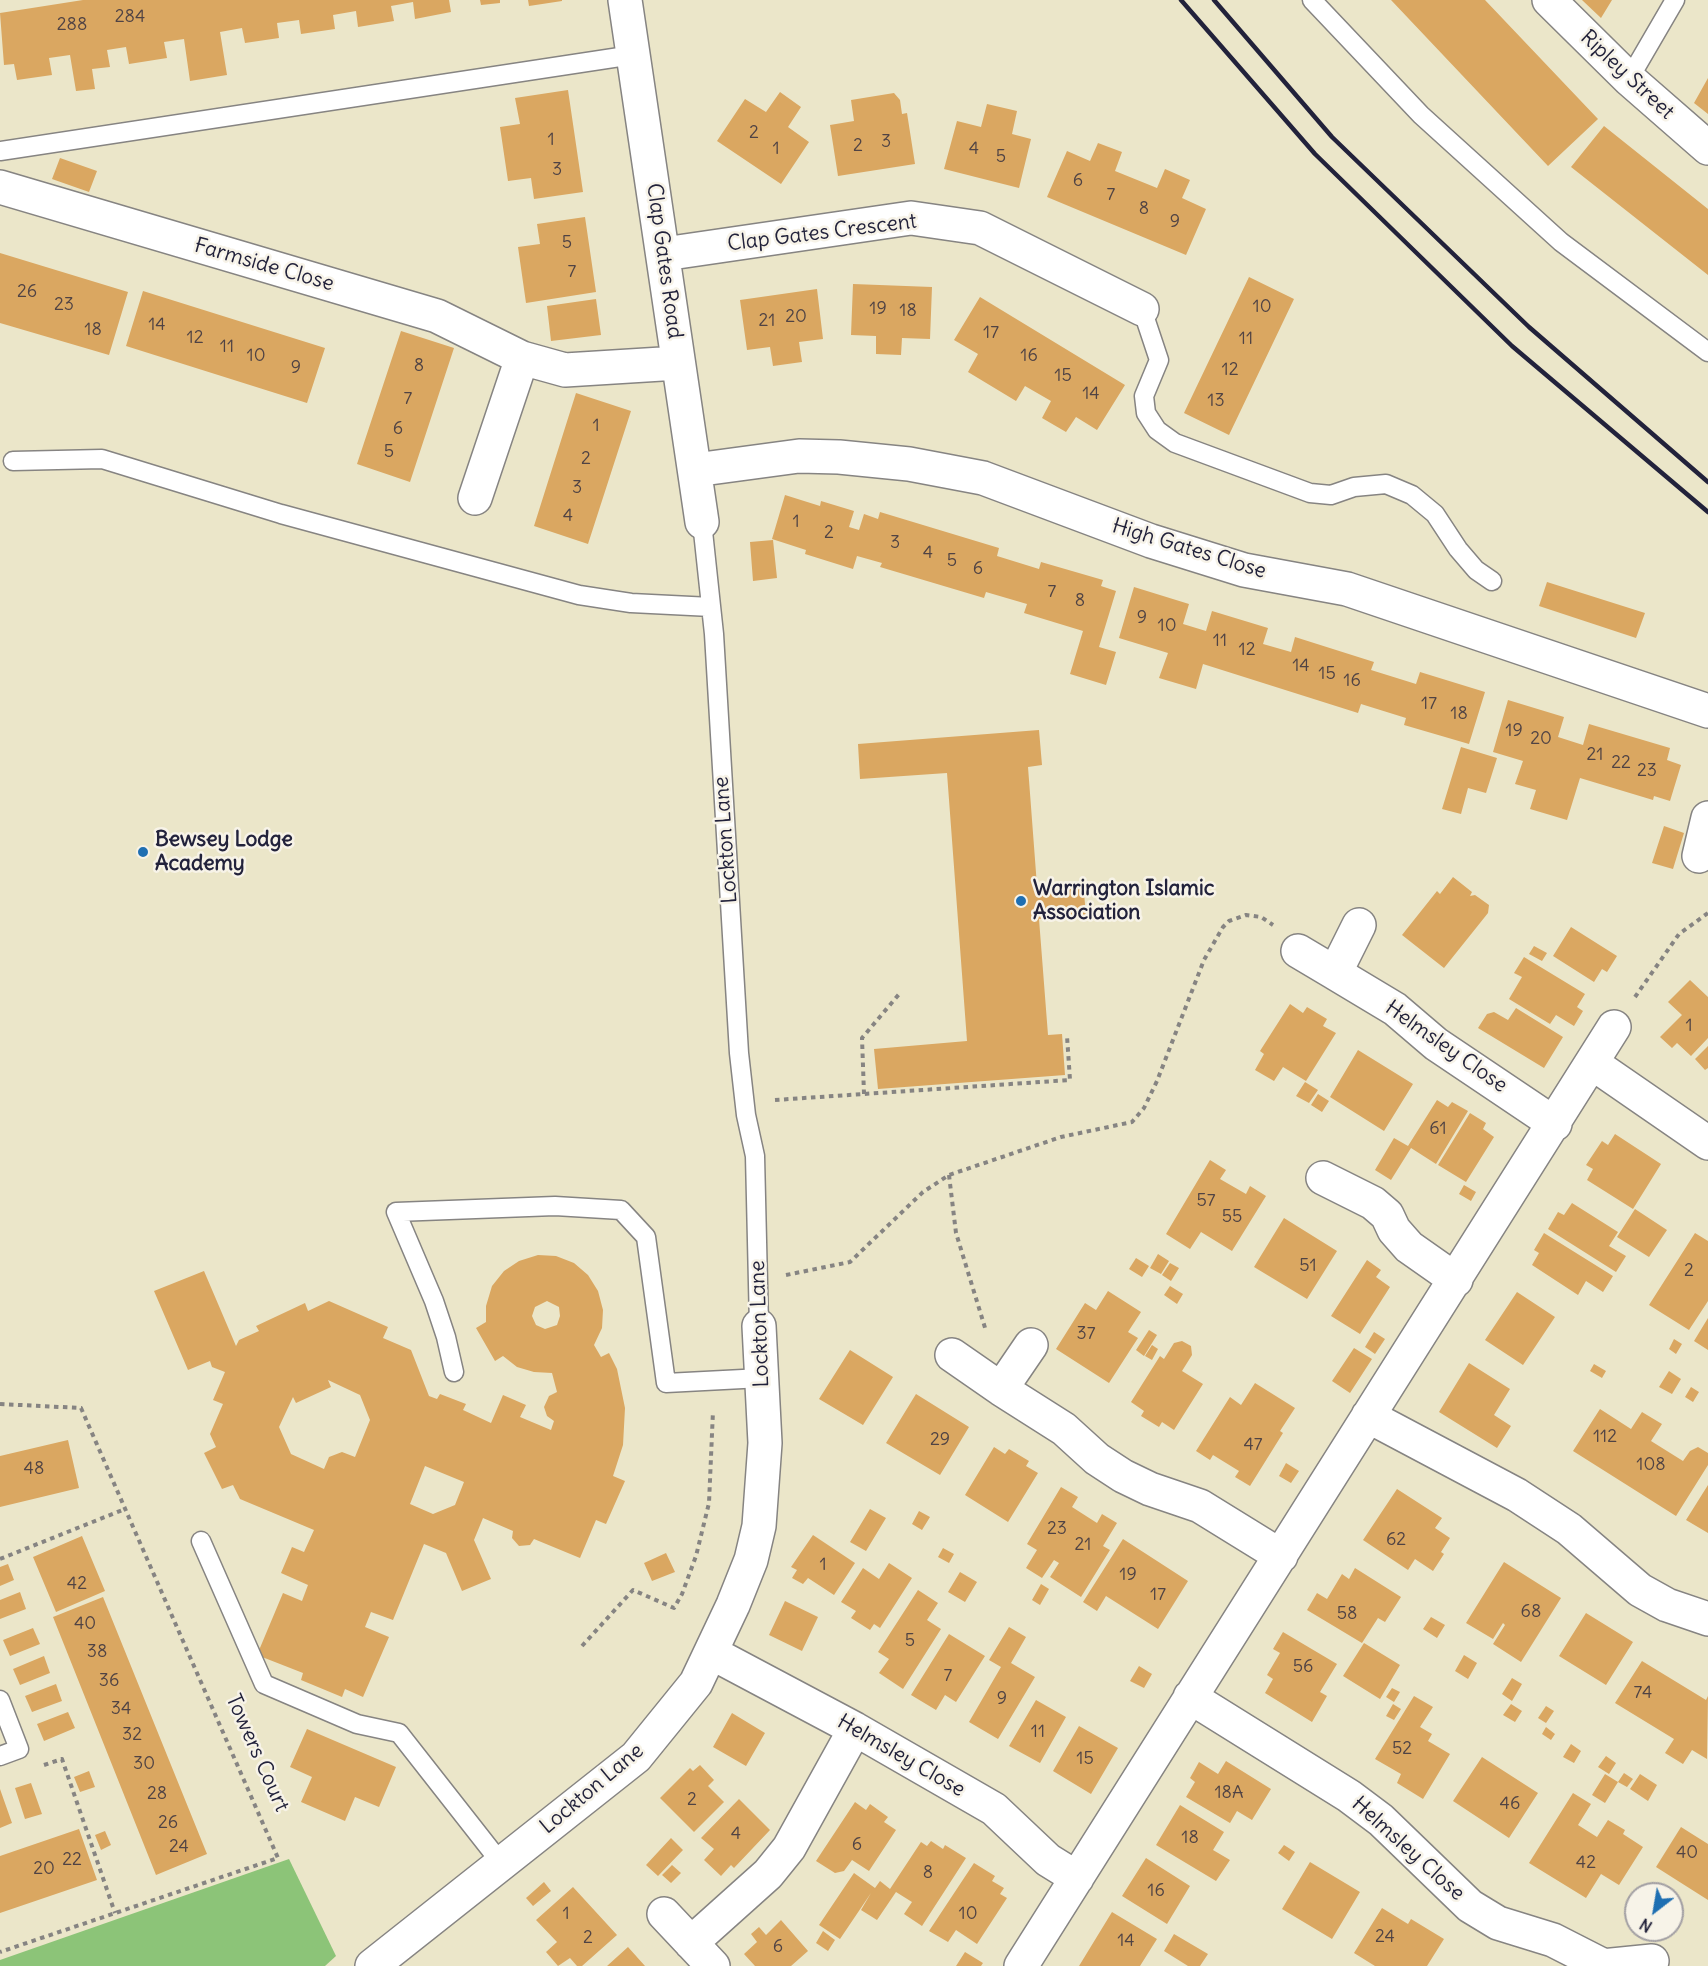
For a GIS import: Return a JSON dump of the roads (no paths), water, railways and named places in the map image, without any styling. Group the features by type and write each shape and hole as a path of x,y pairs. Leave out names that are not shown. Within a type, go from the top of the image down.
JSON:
{"street":[{"name":"Clap Gates Road","path":"625,0 702,522"},
{"name":"Ripley Street","path":"1549,0 1629,79 1708,148"},
{"name":"Farmside Close","path":"0,187 437,316 522,358 565,370 678,363"},
{"name":"Clap Gates Crescent","path":"664,254 911,218 980,228 1142,309"},
{"path":"475,498 522,358"},
{"name":"High Gates Close","path":"695,470 799,456 839,456 909,464 983,478 1151,541 1244,570 1347,589 1708,711"},
{"path":"1699,856 1708,818"},
{"path":"1335,973 1359,925"},
{"name":"Helmsley Close","path":"1298,951 1395,1009 1436,1044 1555,1124"},
{"path":"1021,1966 1555,1124 1614,1027"},
{"path":"1592,1063 1708,1143"},
{"path":"1323,1179 1373,1203 1387,1215 1405,1243 1456,1280"},
{"name":"Lockton Lane","path":"372,1966 636,1756 696,1683 712,1653 751,1560 759,1526 765,1443 759,1326"},
{"path":"1001,1389 1031,1345"},
{"path":"952,1355 1064,1430 1097,1459 1123,1476 1150,1489 1200,1506 1281,1556"},
{"path":"1368,1416 1517,1495 1569,1529 1640,1590 1667,1605 1708,1619"},
{"name":"Helmsley Close","path":"712,1653 855,1729 994,1809 1048,1860 1077,1878"},
{"name":"Helmsley Close","path":"1191,1696 1349,1796 1381,1820 1470,1906 1498,1923 1552,1940 1602,1966 1652,1961"},
{"path":"664,1914 702,1955 789,1848 855,1729"}],"lane":[{"path":"1312,0 1421,115 1561,242 1708,352"},
{"path":"1629,79 1675,0"},
{"path":"0,151 633,55"},
{"path":"1142,309 1159,360 1144,396 1146,412 1157,430 1175,442 1310,493 1331,495 1354,487 1386,484 1412,495 1435,514 1458,549 1476,570 1492,581"},
{"path":"13,461 102,459 281,514 579,595 631,603 711,607"},
{"name":"Lockton Lane","path":"702,522 711,607 744,1102 755,1156 759,1326"},
{"path":"454,1372 434,1301 396,1212 555,1206 621,1210 646,1237 666,1383 762,1378"},
{"path":"201,1541 264,1684 357,1724 399,1732 501,1863"},
{"path":"0,1700 19,1749 0,1756"}],"railway":[{"path":"1181,0 1315,154 1512,346 1708,512"},
{"path":"1214,0 1332,137 1529,327 1708,482"}],"place":[{"name":"Bewsey Lodge Academy","path":"143,852"},
{"name":"Warrington Islamic Association","path":"1021,901"}]}
